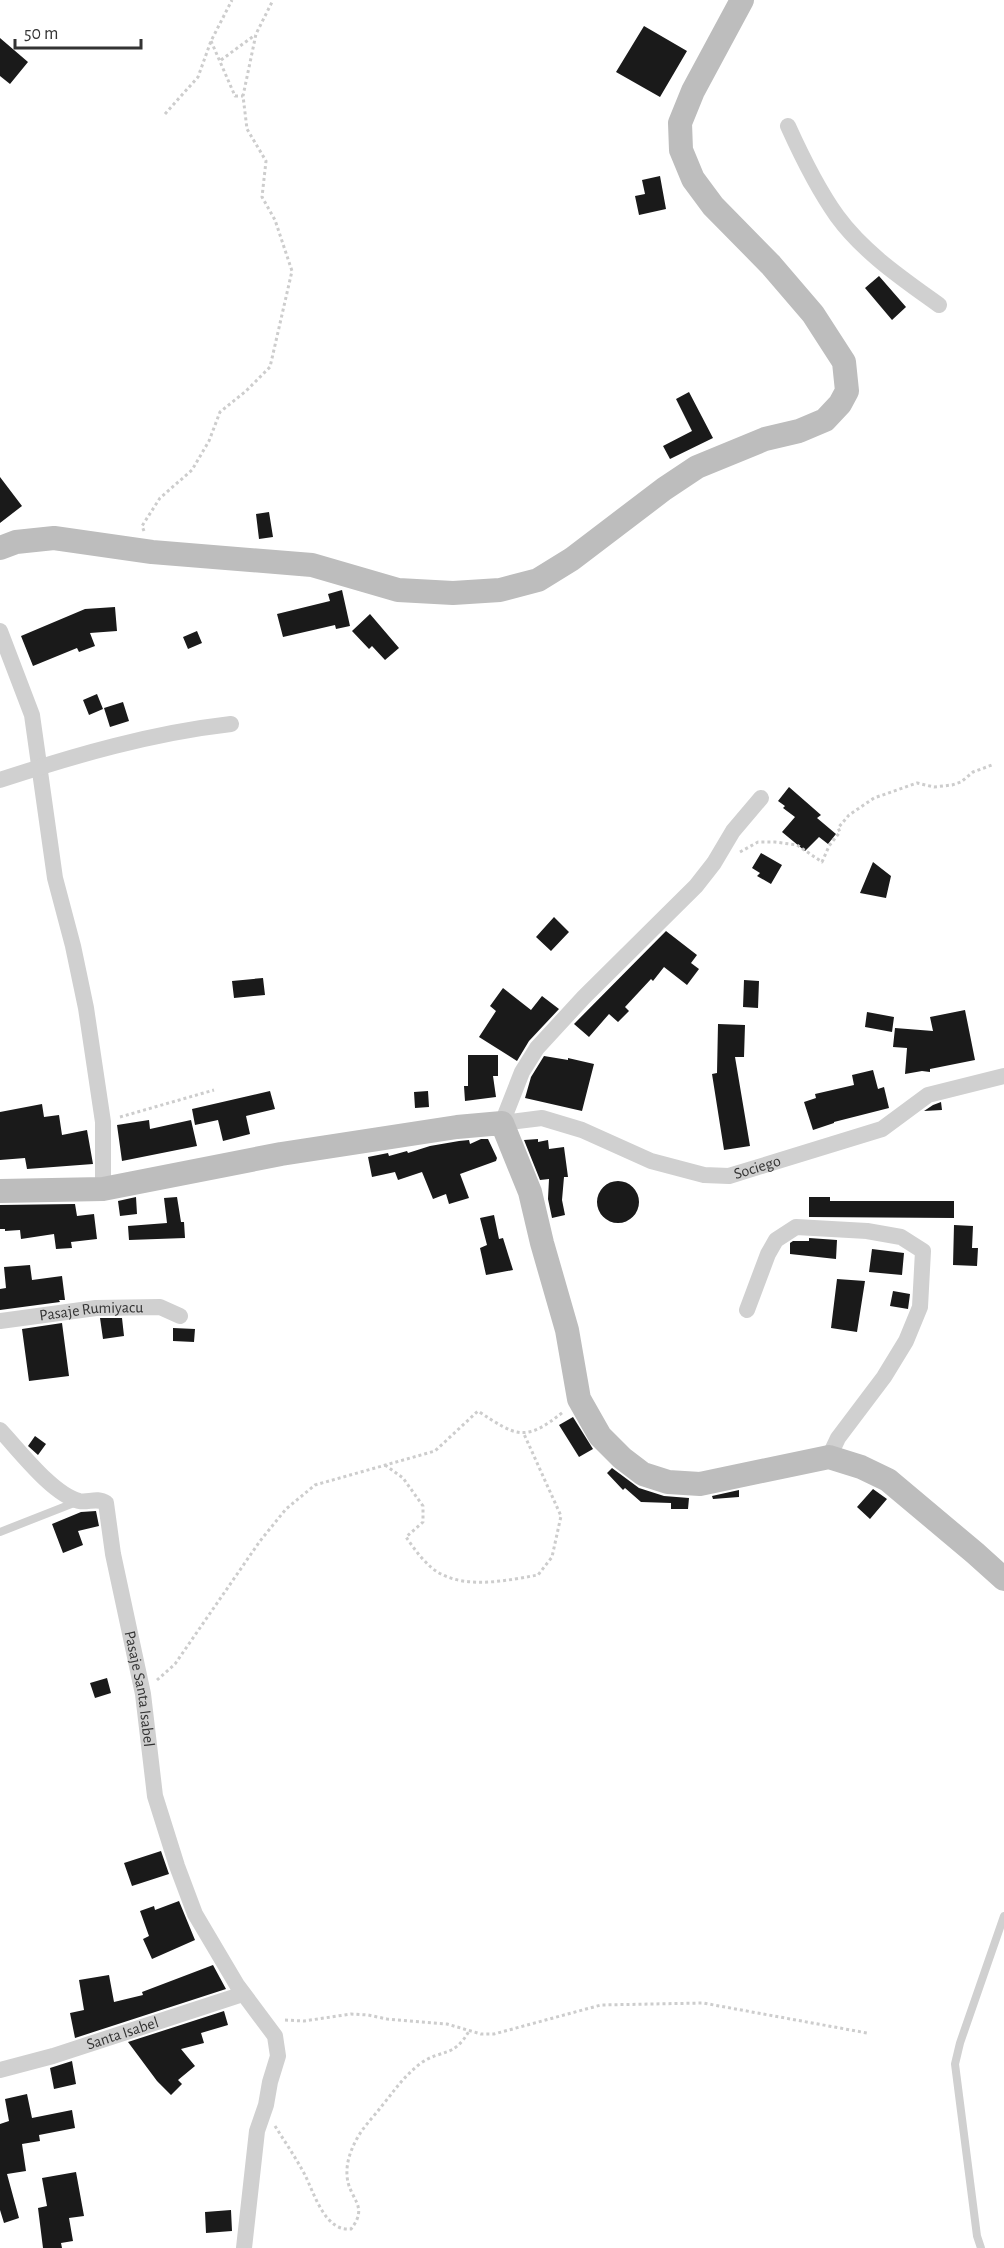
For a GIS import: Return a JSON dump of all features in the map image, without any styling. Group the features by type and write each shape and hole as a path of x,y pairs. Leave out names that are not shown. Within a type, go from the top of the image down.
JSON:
{"main road":[{"path":"0,548 16,542 54,538 152,552 312,565 398,590 453,593 500,590 538,580 573,560 664,489 697,467 765,439 800,431 825,420 840,404 847,391 844,362 813,314 771,265 713,206 693,179 681,150 680,123 688,101 742,0"},
{"path":"0,1191 103,1189 281,1154 502,1123 530,1192 567,1330 579,1399 600,1436 622,1458 643,1474 668,1482 700,1484 829,1456 861,1467 888,1480 1004,1579"}],"street":[{"path":"789,126 814,180 838,218 878,260 939,305"},
{"path":"0,631 32,715 55,878 73,945 86,1008 104,1122 103,1189"},
{"path":"0,780 40,766 147,738 193,728 231,724"},
{"path":"502,1123 522,1072 537,1048 584,997 696,886 714,863 733,831 762,798"},
{"name":"Sociego","path":"502,1123 542,1118 582,1130 651,1161 704,1175 729,1176 882,1129 928,1095 1004,1076"},
{"path":"747,1310 768,1254 776,1240 796,1227 867,1231 901,1237 922,1251 920,1307 906,1341 884,1377 838,1438 829,1456"},
{"name":"Pasaje Rumiyacu","path":"0,1321 96,1308 160,1307 180,1316"},
{"name":"Pasaje Santa Isabel","path":"0,1430 49,1484 80,1501 101,1500 106,1503 112,1554 143,1694 155,1796 177,1866 195,1914 243,1994 255,2007 274,2036 278,2056 257,2131 244,2248"},
{"name":"Santa Isabel","path":"0,2070 54,2056 243,1994"}],"lane":[{"path":"0,1532 80,1501"},
{"path":"981,2248 977,2236 956,2064 960,2043 1004,1916"}],"path":[{"path":"165,114 198,77 232,0"},
{"path":"152,552 142,526 160,498 192,470 209,441 220,412 270,367 287,298 292,271 275,220 262,197 266,160 247,129 243,96 256,34 273,0"},
{"path":"220,60 256,34"},
{"path":"212,41 235,96 243,96"},
{"path":"714,863 758,842 797,845 822,862 829,846 840,832 838,828 841,822 862,804 917,783 934,787 961,782 973,772 992,765"},
{"path":"104,1122 214,1090"},
{"path":"143,1694 175,1664 260,1541 286,1509 315,1485 435,1451 478,1411 507,1430 524,1433 544,1428 579,1399"},
{"path":"385,1465 403,1478 423,1506 423,1522 406,1537 418,1554 440,1573 460,1581 502,1581 538,1575 552,1557 561,1516 524,1433"},
{"path":"255,2007 273,2017 289,2021 351,2014 368,2015 387,2019 447,2024 469,2031 494,2034 601,2005 704,2003 867,2033"},
{"path":"266,2105 273,2123 306,2176 323,2211 336,2226 343,2230 351,2229 358,2221 360,2212 346,2176 347,2163 362,2131 403,2078 424,2061 456,2048 469,2031"}],"building":[{"path":"644,26 687,51 660,97 616,72"},
{"path":"0,38 28,62 10,84 0,76"},
{"path":"660,176 666,209 639,215 635,196 645,194 642,180"},
{"path":"879,276 906,307 892,320 865,288"},
{"path":"689,392 713,438 670,459 663,446 692,431 676,399"},
{"path":"0,477 22,506 0,523"},
{"path":"269,512 273,537 259,539 256,514"},
{"path":"342,590 350,626 336,629 335,625 283,637 277,614 330,601 328,594"},
{"path":"115,607 117,631 90,633 95,646 79,652 77,648 33,666 21,636 85,609"},
{"path":"370,614 399,648 385,660 372,646 369,649 352,631"},
{"path":"197,631 202,643 188,649 183,637"},
{"path":"97,694 103,709 89,715 83,700"},
{"path":"123,702 129,721 110,727 104,708"},
{"path":"789,787 821,815 817,818 836,834 828,844 819,837 805,851 782,832 795,817 778,801"},
{"path":"761,853 782,865 771,884 757,876 760,873 752,868"},
{"path":"873,862 891,876 886,898 860,893"},
{"path":"554,917 569,932 551,951 536,937"},
{"path":"666,931 697,955 691,963 699,969 687,985 664,967 653,981 651,979 625,1007 629,1011 618,1022 609,1014 589,1037 574,1024"},
{"path":"263,978 265,995 234,998 232,981"},
{"path":"744,980 759,981 758,1008 743,1007"},
{"path":"503,988 531,1010 542,996 559,1009 529,1041 517,1061 479,1037 496,1011 490,1006"},
{"path":"965,1010 975,1060 930,1069 930,1072 905,1074 907,1048 893,1047 895,1028 933,1031 930,1017"},
{"path":"867,1012 894,1017 892,1032 865,1027"},
{"path":"718,1024 745,1025 744,1057 735,1057 750,1146 724,1150 712,1074 717,1073"},
{"path":"468,1055 498,1055 498,1076 493,1076 496,1097 465,1101 464,1086 468,1086"},
{"path":"544,1056 568,1060 568,1058 594,1064 582,1111 525,1098 531,1077"},
{"path":"873,1070 878,1089 884,1087 889,1108 834,1122 813,1130 804,1102 816,1098 815,1094 854,1085 852,1075"},
{"path":"270,1091 275,1109 246,1116 250,1134 223,1141 218,1120 195,1125 192,1109"},
{"path":"428,1091 429,1107 415,1108 414,1092"},
{"path":"941,1102 942,1110 924,1111 933,1105"},
{"path":"42,1104 44,1117 59,1115 62,1135 87,1130 93,1164 27,1169 25,1158 0,1160 0,1112"},
{"path":"149,1120 150,1129 191,1120 197,1146 122,1161 117,1125"},
{"path":"481,1139 488,1139 497,1158 496,1161 460,1174 469,1198 449,1204 446,1194 433,1199 422,1172 398,1180 395,1172 372,1177 368,1157 388,1153 389,1156 407,1151 408,1153 459,1141 469,1140 470,1144"},
{"path":"538,1139 538,1142 548,1140 549,1149 564,1147 568,1177 564,1177 562,1200 565,1215 552,1218 548,1199 549,1179 540,1180 524,1140"},
{"path":"618,1181 633,1187 639,1202 633,1217 618,1223 603,1217 597,1202 603,1187"},
{"path":"136,1197 137,1214 120,1216 118,1201"},
{"path":"177,1197 181,1222 184,1222 185,1238 129,1240 128,1226 167,1223 164,1198"},
{"path":"809,1197 830,1197 830,1201 954,1201 954,1218 809,1217"},
{"path":"75,1204 77,1216 94,1214 97,1239 71,1242 72,1248 56,1249 54,1234 21,1239 20,1230 0,1229 0,1205"},
{"path":"494,1215 499,1239 503,1238 513,1270 486,1275 480,1248 487,1245 480,1218"},
{"path":"954,1225 973,1226 972,1248 978,1248 977,1266 953,1265"},
{"path":"809,1238 837,1240 836,1259 790,1254 790,1243 809,1241"},
{"path":"872,1249 904,1253 902,1275 869,1272"},
{"path":"30,1265 32,1280 62,1276 65,1300 0,1310 0,1289 6,1288 4,1267"},
{"path":"837,1279 865,1281 857,1332 831,1328"},
{"path":"893,1291 910,1294 908,1309 890,1306"},
{"path":"100,1318 122,1318 124,1336 103,1339"},
{"path":"62,1323 69,1376 29,1381 22,1329"},
{"path":"173,1328 195,1329 194,1342 173,1341"},
{"path":"573,1417 593,1449 579,1457 559,1425"},
{"path":"35,1436 46,1444 38,1455 28,1446"},
{"path":"612,1468 639,1488 664,1496 689,1498 688,1509 671,1509 671,1503 641,1502 625,1488 623,1490 607,1473"},
{"path":"873,1489 887,1499 870,1519 857,1507"},
{"path":"739,1490 739,1497 713,1499 712,1496"},
{"path":"96,1511 99,1526 78,1531 83,1545 63,1553 52,1524 81,1512"},
{"path":"107,1678 111,1693 95,1698 90,1683"},
{"path":"161,1851 169,1874 132,1886 124,1863"},
{"path":"179,1901 195,1940 152,1959 143,1939 149,1936 140,1911 154,1906 155,1910"},
{"path":"213,1965 226,1989 75,2038 70,2013 84,2010 79,1980 109,1975 114,2002 143,1995 142,1992"},
{"path":"224,2011 228,2025 201,2033 204,2043 181,2049 195,2066 178,2080 182,2084 171,2095 157,2081 128,2042"},
{"path":"72,2061 76,2084 54,2089 50,2068"},
{"path":"27,2094 32,2118 72,2110 75,2128 39,2135 40,2141 22,2144 26,2171 7,2174 19,2218 4,2223 0,2210 0,2124 9,2121 5,2099"},
{"path":"76,2172 84,2216 69,2218 73,2241 61,2243 62,2248 43,2248 38,2208 47,2206 42,2178"},
{"path":"231,2210 232,2231 206,2233 205,2212"}]}
